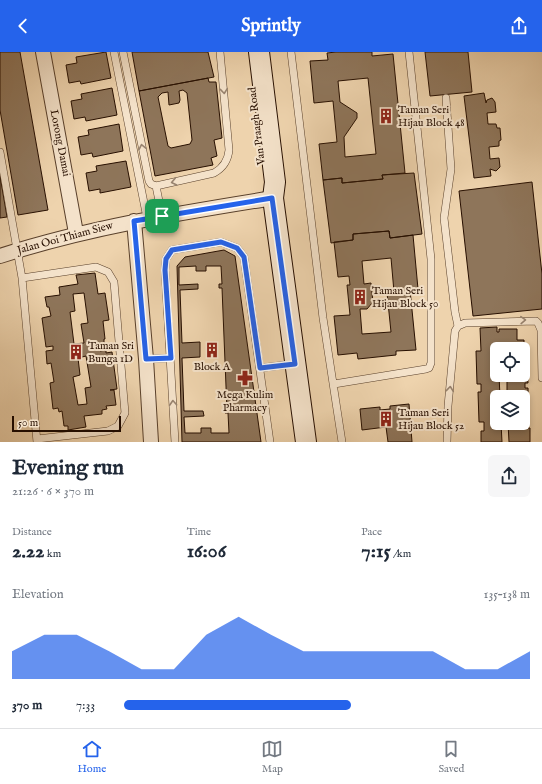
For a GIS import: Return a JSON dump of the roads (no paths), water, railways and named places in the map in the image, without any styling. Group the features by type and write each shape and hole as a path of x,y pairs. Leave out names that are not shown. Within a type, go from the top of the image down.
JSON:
{"main road":[{"name":"Van Praagh Road","path":"248,52 264,185 272,198"},
{"name":"Van Praagh Road","path":"259,52 276,182 272,198 306,442"}],"street":[{"name":"Lorong Damai","path":"43,52 76,234"},
{"name":"Jalan Ooi Thiam Siew","path":"0,256 76,234 141,219 272,198"},
{"path":"141,219 146,359 152,442"}],"lane":[{"path":"114,52 141,219"},
{"path":"123,52 149,180 151,184 156,186 214,173 220,170 228,157 229,150 220,52"},
{"path":"291,52 323,318 342,442"},
{"path":"334,384 426,369 429,368 431,362 431,259 409,52"},
{"path":"446,98 451,169 444,218 458,326"},
{"path":"0,152 22,278 37,440 108,431 118,426 124,413 114,282 108,272 96,267 22,278"},
{"path":"156,186 162,216"},
{"path":"175,442 165,270 166,259 172,250 221,242 237,248 244,257 270,442"},
{"path":"447,442 448,406 455,331 458,326 465,323 536,321 541,330 542,378"},
{"path":"146,359 171,358"},
{"path":"260,368 295,364"}],"place":[{"name":"Taman Seri Hijau Block 48","path":"386,116"},
{"name":"Taman Seri Hijau Block 50","path":"360,297"},
{"name":"Block A","path":"212,350"},
{"name":"Taman Sri Bunga 1D","path":"76,352"},
{"name":"Mega Kulim Pharmacy","path":"245,378"},
{"name":"Taman Seri Hijau Block 52","path":"386,419"}]}
